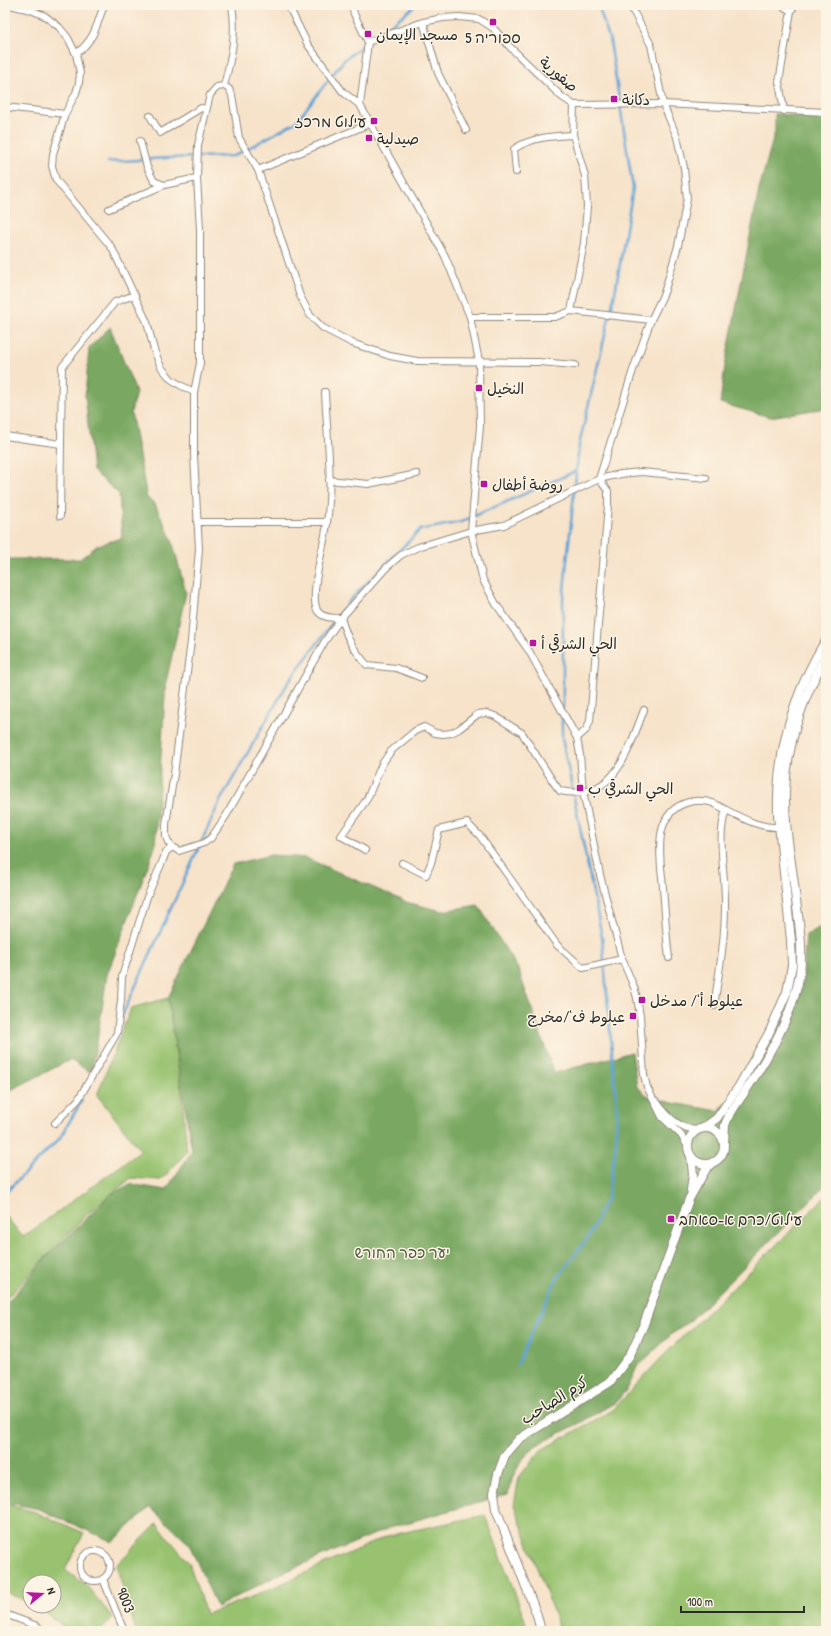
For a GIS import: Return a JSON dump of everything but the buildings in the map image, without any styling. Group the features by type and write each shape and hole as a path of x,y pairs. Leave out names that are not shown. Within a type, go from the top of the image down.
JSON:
{"street":[{"path":"10,5 30,10 45,16 59,26 68,38 76,54 80,73 79,83 76,93 65,114 52,154 52,166 56,180 112,248 148,322 154,350 161,367 171,379 194,392"},
{"path":"76,54 88,45 94,34 104,5"},
{"path":"224,86 234,43 235,21 232,5"},
{"path":"288,5 308,45 343,92 360,105 369,124 445,256 470,317 479,362 480,426 471,531 483,580 496,604 530,651 576,738 580,755 583,791 600,874 622,959 637,998 641,1022 644,1075 648,1090 662,1117 681,1135 691,1156 701,1163 708,1164 714,1162 722,1154 726,1120 766,1058 788,1012 797,985 801,946 783,827 785,791 788,758 792,743 806,699 826,656"},
{"path":"352,5 354,14 368,42 360,105"},
{"path":"599,479 633,370 651,320 664,293 676,253 687,199 684,168 678,143 663,104 651,45 630,5"},
{"path":"781,5 791,11"},
{"path":"784,111 780,82 783,53 791,11 794,5"},
{"name":"صفورية","path":"368,42 423,22 442,18 479,19 493,28 511,48 562,97 574,105 663,104 826,112"},
{"path":"423,22 438,73 466,130"},
{"path":"575,365 539,362 417,361 397,357 352,343 322,328 310,315 300,296 258,170 239,138 232,95 229,89 224,86 217,87 210,95 198,145 197,178 200,229 200,363 194,392 194,455 199,548 191,641 166,824 166,836 172,847 179,850 190,849 211,838 226,816 325,641 341,618 386,568 402,555 418,546 471,531 504,525 599,479 621,474 641,472 706,478"},
{"path":"571,311 584,243 587,206 585,176 573,135 574,105"},
{"path":"5,107 65,114"},
{"path":"150,116 160,133 201,108 206,109"},
{"path":"258,170 369,124"},
{"path":"516,172 514,149 522,144 547,136 573,135"},
{"path":"140,141 147,167 154,181 164,185"},
{"path":"109,210 164,185 197,178"},
{"path":"60,516 62,367 115,302 135,295"},
{"path":"470,317 555,317 571,311 651,320"},
{"path":"325,392 329,480 327,522 315,591 315,602 318,611 326,617 341,618"},
{"path":"5,436 61,444"},
{"path":"329,480 368,484 417,474"},
{"path":"576,738 586,730 590,713 608,505 608,491 599,479"},
{"path":"197,522 327,522"},
{"path":"341,618 347,637 353,648 367,665 396,668 422,678"},
{"path":"688,1147 689,1139 699,1129 710,1124 717,1118 739,1086 770,1033 788,992 792,965 792,940 778,781 787,728 793,708 804,682 826,640"},
{"path":"365,850 341,836 367,799 382,764 391,751 415,731 424,726 435,732 443,734 451,733 459,729 478,714 486,713 495,716 522,733 560,790 583,791 598,788 616,773 624,761 644,710"},
{"path":"669,958 660,838 663,827 672,810 688,802 705,801 758,825 783,827"},
{"path":"714,1006 724,929 725,888 722,834 723,818 726,810"},
{"path":"402,863 426,875 431,863 439,830 467,823 489,848 557,945 583,968 622,959"},
{"path":"55,1123 78,1100 117,1033 122,977 147,897 164,856 172,847"},
{"path":"648,1090 665,1113 683,1128 713,1129 718,1132 724,1142"},
{"name":"كرم الصاحب","path":"689,1199 693,1174 691,1156"},
{"name":"كرم الصاحب","path":"541,1631 537,1615 496,1510 494,1493 498,1474 505,1456 519,1439 610,1382 630,1354 644,1324 689,1199 706,1169 714,1162"},
{"path":"93,1551 103,1553 109,1561 109,1571 103,1579 89,1579 82,1572 82,1560 93,1551"},
{"name":"9003","path":"103,1579 124,1631"},
{"path":"5,1614 37,1626 43,1631"}],"green space":[{"path":"775,114 826,118 826,408 770,417 720,403 725,366 759,189 775,132"},
{"path":"110,327 136,392 131,412 147,498 155,504 172,540 186,593 166,682 155,847 107,975 96,1048 90,1072 70,1060 5,1093 5,559 80,559 98,545 122,538 119,494 93,471 85,396 89,348"},
{"name":"יער כפר החורש","path":"271,855 306,858 406,902 442,911 478,905 518,969 554,1073 632,1052 637,1087 648,1096 673,1103 719,1111 723,1105 752,1082 772,1063 792,1027 802,987 806,935 826,924 826,1185 691,1320 675,1331 637,1367 628,1388 616,1402 580,1423 535,1446 523,1459 513,1476 508,1494 389,1528 280,1574 217,1607 189,1544 150,1507 113,1542 39,1509 5,1502 5,1305 44,1260 110,1195 130,1184 166,1190 192,1151 168,998 233,864"},
{"path":"168,998 182,1097 187,1152 161,1180 131,1178 87,1214 5,1300 5,1215 23,1237 141,1151 97,1095 131,1008"},
{"path":"826,1196 826,1624 821,1631 558,1631 557,1622 514,1505 519,1477 541,1450 613,1410 662,1357"},
{"path":"5,1504 35,1512 84,1533 65,1570 86,1585 113,1618 100,1631 70,1631 47,1614 62,1614 62,1574 22,1574 22,1599 5,1592"},
{"path":"485,1515 528,1631 136,1631 116,1565 157,1524 189,1563 206,1614 252,1597 387,1536"}],"waterway":[{"path":"374,38 416,5"},
{"path":"563,707 563,600 579,445 615,293 633,188 610,41 598,5"},
{"path":"108,162 166,158 234,156 296,122 344,60 366,43"},
{"path":"121,1018 220,801 289,681 350,600 420,530 461,522 576,471"},
{"path":"517,1365 556,1280 589,1236 608,1196 616,1144 617,1110 602,937 562,738 562,714"},
{"path":"5,1193 60,1138 82,1100"}],"place":[{"name":"ספוריה 5","path":"493,22"},
{"name":"مسجد الإيمان","path":"368,34"},
{"name":"دكانة","path":"614,99"},
{"name":"עילוט מרכז","path":"374,121"},
{"name":"صيدلية","path":"369,138"},
{"name":"النخيل","path":"479,388"},
{"name":"روضة أطفال","path":"484,484"},
{"name":"الحي الشرقي أ","path":"533,643"},
{"name":"الحي الشرقي ب","path":"580,788"},
{"name":"عيلوط أ‘/ مدخل","path":"642,1000"},
{"name":"عيلوط ف‘/مخرج","path":"633,1016"},
{"name":"עילוט/כרם א-סאחב","path":"671,1219"}]}
